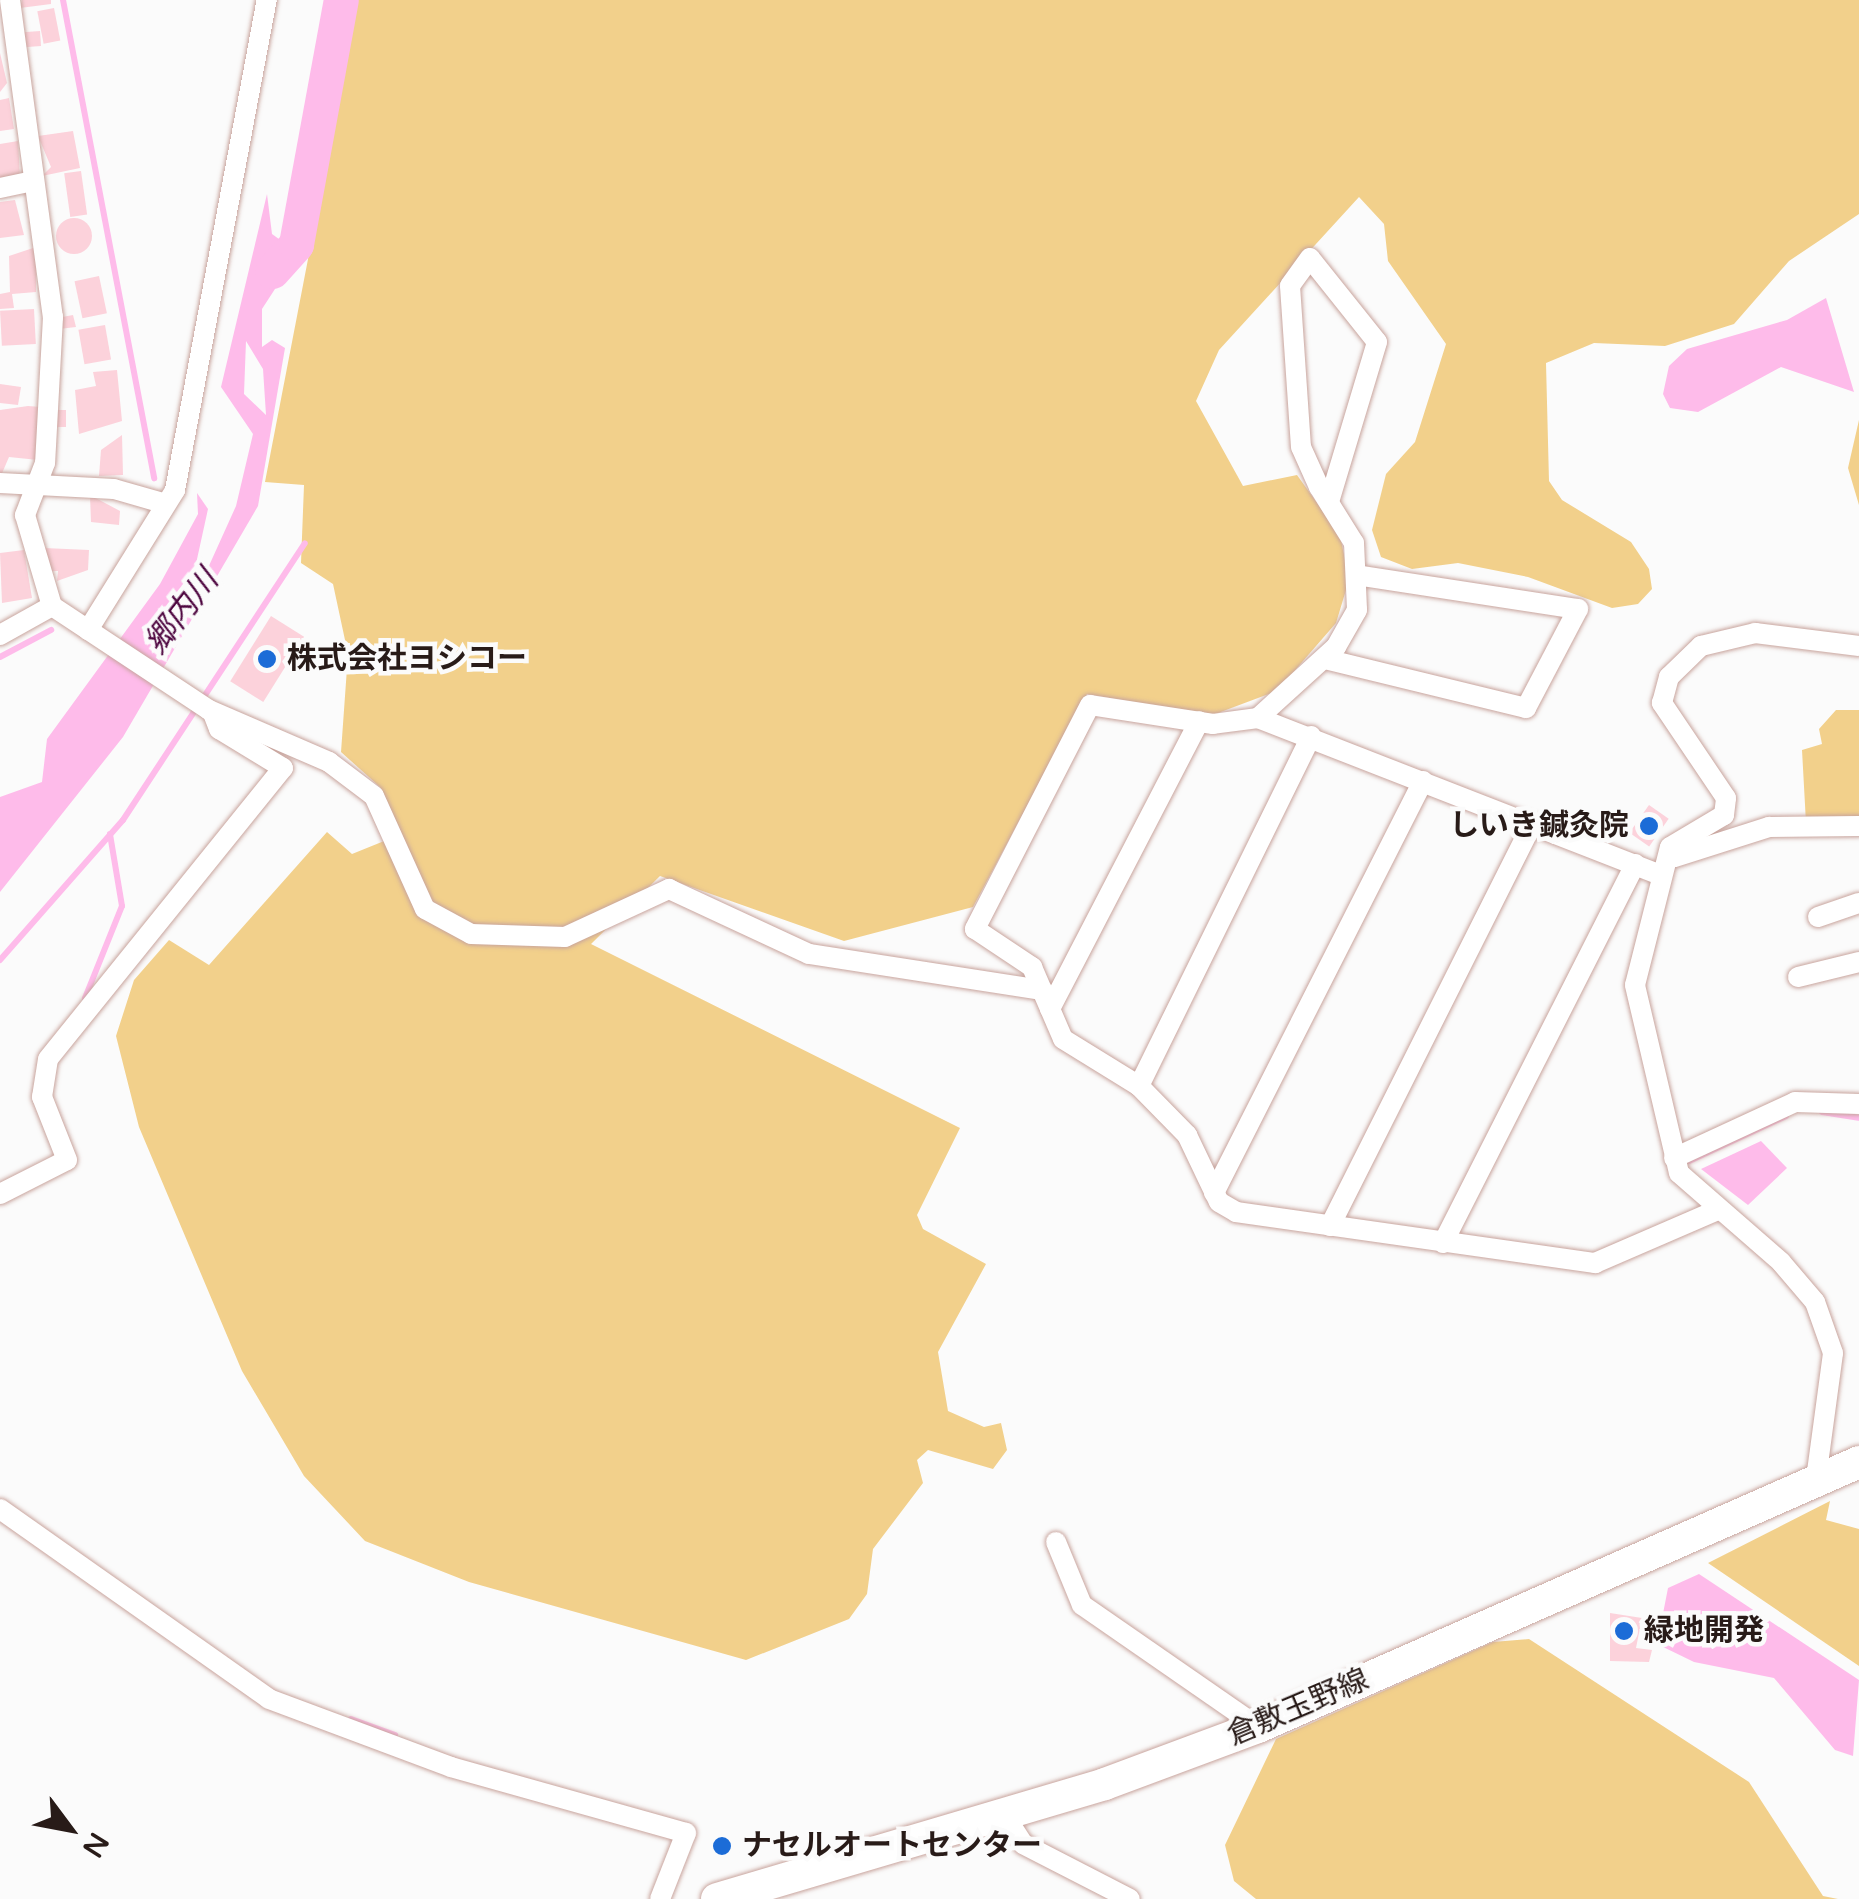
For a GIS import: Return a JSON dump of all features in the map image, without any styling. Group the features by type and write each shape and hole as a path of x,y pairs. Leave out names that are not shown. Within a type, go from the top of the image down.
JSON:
{"main road":[{"name":"倉敷玉野線","path":"717,1899 1003,1813 1258,1728 1859,1462"}],"street":[{"path":"10,0 7,32 34,180 52,318 45,463 30,485 25,515 52,606 200,704 329,762 374,796 426,910 471,934 564,936 669,889 808,954 1046,1000"},
{"path":"91,632 166,504 234,211 266,0"},
{"path":"0,188 34,180"},
{"path":"1258,718 1324,659 1357,610 1362,576 1301,447 1288,322 1290,286 1310,258 1377,342 1329,502"},
{"path":"0,483 114,489 166,504"},
{"path":"1324,659 1526,708 1578,608 1362,576"},
{"path":"0,636 52,606"},
{"path":"1816,1480 1834,1384 1827,1336 1781,1262 1688,1188 1674,1158 1636,984 1661,868 1670,847 1724,814 1726,798 1662,704 1669,676 1701,646 1755,633 1859,646"},
{"path":"0,1194 67,1160 42,1096 48,1059 284,768 218,729 200,704"},
{"path":"1715,1211 1595,1263 1236,1212 1214,1193 1188,1135 1139,1086 1080,1054 1046,1000 1032,967 975,930 1090,705 1200,721 1258,718 1636,864 1661,868 1769,827 1859,826"},
{"path":"1046,1000 1200,721"},
{"path":"1139,1086 1311,736"},
{"path":"1214,1193 1423,780"},
{"path":"1330,1226 1532,824"},
{"path":"1443,1243 1636,864"},
{"path":"1818,917 1859,903"},
{"path":"1798,977 1859,962"},
{"path":"1674,1158 1795,1102 1859,1104"},
{"path":"0,1510 269,1699 451,1766 680,1831 660,1899"},
{"path":"1056,1542 1082,1605 1258,1728"},
{"path":"1003,1813 1024,1844 1130,1899"}],"shaded area":[{"path":"358,0 1859,0 1859,214 1789,261 1734,324 1665,346 1594,343 1546,363 1549,481 1562,500 1631,542 1649,569 1652,589 1638,604 1612,608 1528,577 1458,563 1412,569 1381,557 1372,530 1386,474 1415,442 1446,344 1388,261 1384,224 1359,197 1219,350 1196,401 1243,486 1297,475 1340,535 1349,580 1336,623 1277,691 1210,716 1087,694 973,907 844,941 660,876 591,944 960,1128 917,1215 923,1229 986,1264 938,1352 948,1411 984,1427 1001,1423 1007,1450 993,1469 928,1450 917,1460 923,1483 873,1549 867,1594 849,1619 746,1660 469,1582 365,1541 304,1476 242,1371 139,1127 116,1036 134,980 169,940 209,965 327,832 352,854 399,835 380,787 341,752 348,654 333,584 301,563 304,485 265,482"},
{"path":"1859,420 1859,505 1848,468"},
{"path":"1836,710 1859,710 1859,821 1806,823 1802,750 1822,744 1819,729"},
{"path":"1830,1501 1826,1520 1859,1529 1859,1666 1708,1563"},
{"path":"1529,1639 1749,1782 1823,1896 1838,1899 1256,1899 1234,1881 1225,1845 1276,1739 1493,1642"}],"water":[{"path":"267,194 272,234 283,242 299,232 297,255 262,309 262,347 272,340 285,348 258,506 123,737 0,892 0,797 42,782 47,739 160,584 198,514 197,493 208,509 192,582 203,579 236,506 253,434 221,387","holes":["246,341 263,369 266,415 244,394"]},
{"path":"1826,298 1854,392 1781,367 1698,412 1670,408 1663,394 1669,366 1687,349 1787,320"},
{"path":"1761,1141 1787,1168 1748,1205 1701,1169"},
{"path":"1699,1574 1859,1680 1853,1756 1835,1750 1774,1678 1694,1662 1657,1644 1668,1588"}],"building":[{"path":"22,0 51,0 51,4 20,8"},
{"path":"54,8 60,40 44,44 37,11"},
{"path":"40,31 41,46 24,47 23,32"},
{"path":"0,53 7,83 0,92"},
{"path":"9,98 14,129 0,131 0,100"},
{"path":"73,131 80,168 42,176 51,167 38,136"},
{"path":"18,141 20,178 0,180 0,144"},
{"path":"81,171 87,215 70,217 64,173"},
{"path":"15,200 24,235 0,238 0,202"},
{"path":"74,218 87,223 92,236 87,249 74,254 61,249 56,236 61,223"},
{"path":"36,247 36,292 12,294 14,308 0,309 0,294 10,292 9,256"},
{"path":"99,276 107,313 82,318 75,281"},
{"path":"34,309 36,344 2,346 0,311"},
{"path":"73,315 76,327 59,329 57,318"},
{"path":"105,325 111,359 84,364 78,330"},
{"path":"117,370 122,421 79,434 75,390 96,386 93,372"},
{"path":"0,384 21,387 18,405 0,403"},
{"path":"41,407 38,460 9,457 0,478 0,410"},
{"path":"54,410 66,410 66,427 54,427"},
{"path":"122,435 123,475 99,476 101,450"},
{"path":"90,495 120,511 119,525 91,522"},
{"path":"44,548 89,550 88,570 57,581 58,571 43,571"},
{"path":"24,550 32,598 2,603 0,553"},
{"name":"株式会社ヨシコー","path":"271,616 304,637 263,702 230,681"},
{"name":"しいき鍼灸院","path":"1649,805 1669,819 1649,847 1629,833"},
{"name":"緑地開発","path":"1610,1613 1642,1618 1636,1648 1652,1650 1649,1662 1610,1661"}],"waterway":[{"path":"63,0 154,478"},
{"name":"郷内川","path":"272,271 296,244 341,0"},
{"path":"0,960 123,820 305,543"},
{"path":"0,657 51,630"},
{"path":"85,998 122,906 110,834"},
{"path":"1822,1112 1859,1118"},
{"path":"1689,1161 1786,1116"},
{"path":"351,1719 395,1735"}],"place":[{"name":"株式会社ヨシコー","path":"267,659"},
{"name":"しいき鍼灸院","path":"1649,826"},
{"name":"緑地開発","path":"1624,1631"},
{"name":"ナセルオートセンター","path":"722,1846"}]}
